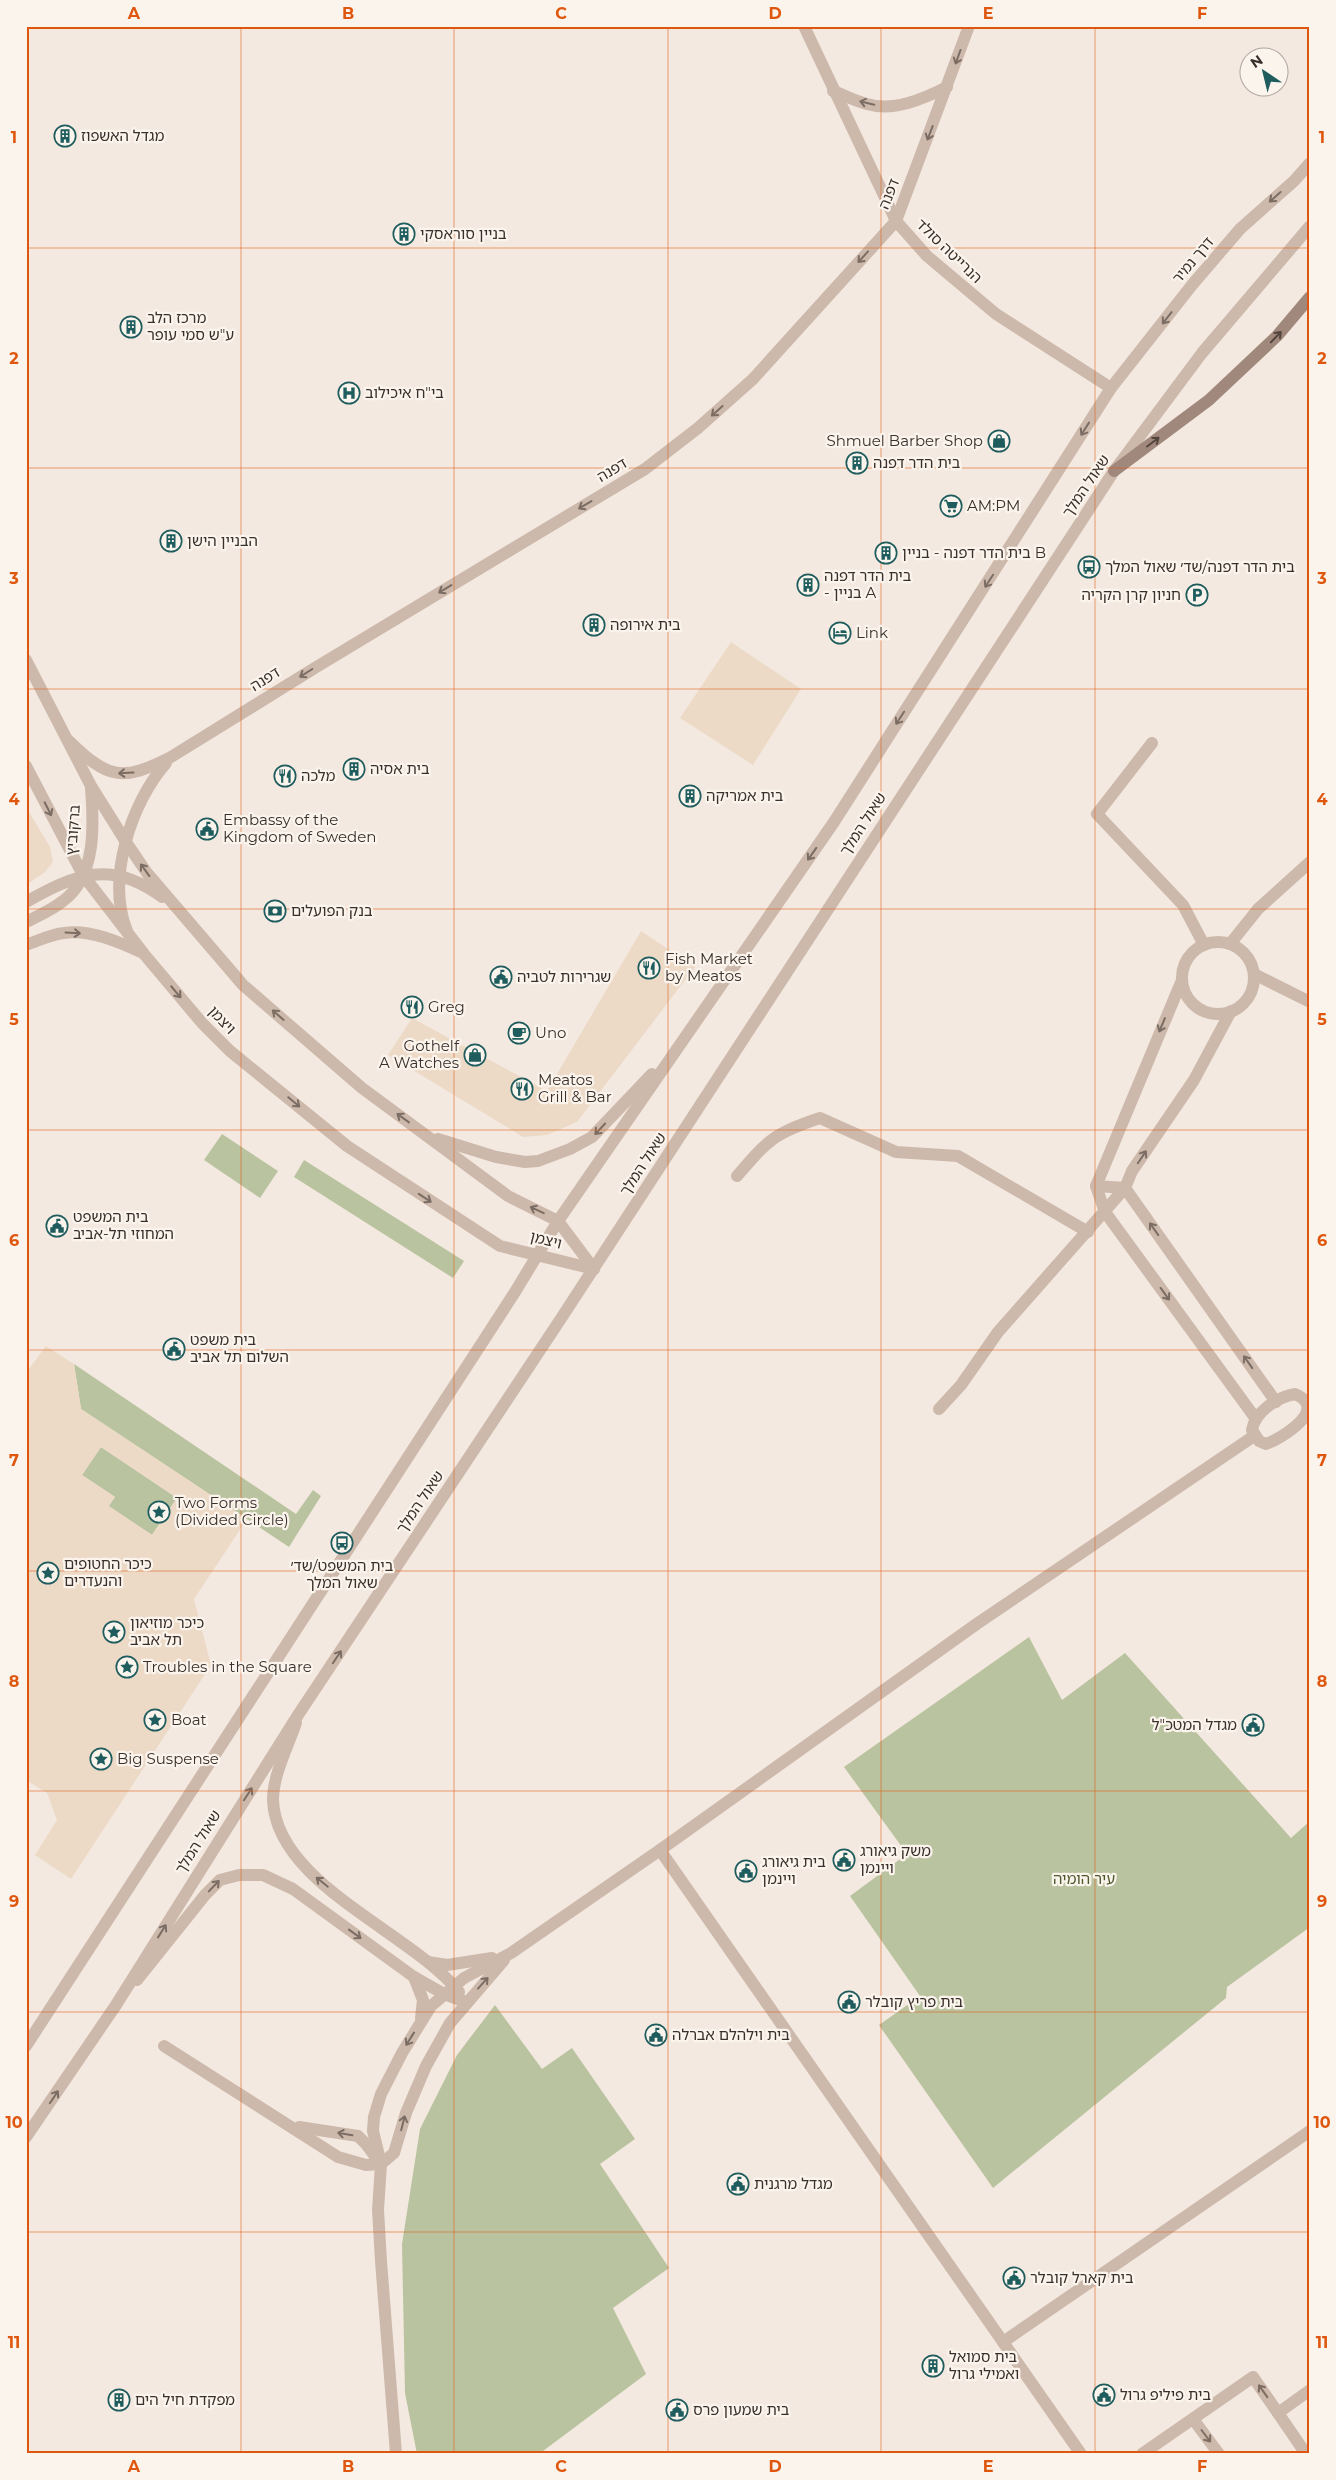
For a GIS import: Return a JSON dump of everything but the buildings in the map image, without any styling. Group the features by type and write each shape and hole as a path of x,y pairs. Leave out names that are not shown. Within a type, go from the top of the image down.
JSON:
{"main road":[{"path":"1114,471 1209,400 1277,336 1310,297"}],"street":[{"name":"הנרייטה סולד","path":"804,26 833,91 896,221 927,256 996,314 1111,388"},
{"name":"דפנה","path":"68,740 88,759 108,772 126,774 149,768 171,757 645,469 698,428 753,379 896,221 969,26"},
{"path":"833,91 868,105 894,106 923,99 947,87"},
{"name":"דרך נמיר","path":"1111,388 1192,285 1240,229 1294,181 1310,163"},
{"name":"שאול המלך","path":"26,2137 116,2005 298,1715 594,1268 1114,471 1202,353 1310,226"},
{"name":"שאול המלך","path":"26,2046 539,1254 558,1221 834,822 1111,388"},
{"name":"ויצמן","path":"26,660 90,786 126,842 147,873 244,985 362,1088 508,1196 558,1221 594,1268"},
{"path":"1152,743 1097,814 1183,905 1204,944"},
{"name":"דפנה","path":"129,936 121,910 121,877 126,842 146,790 171,757"},
{"name":"ויצמן","path":"26,766 83,875 144,954 202,1023 230,1051 347,1146 500,1246 594,1268"},
{"name":"ברקוביץ","path":"26,922 64,901 83,875 89,856 92,834 90,786"},
{"path":"1230,944 1258,908 1310,862"},
{"name":"ויצמן","path":"83,875 98,873 121,877 157,893 179,910"},
{"name":"ברקוביץ","path":"26,902 54,886 83,875"},
{"path":"26,945 65,933 77,933 118,941 144,954"},
{"path":"1182,980 1184,991 1198,1008 1214,1013 1232,1011 1241,1005 1249,996 1254,974 1246,956 1230,944 1222,942 1204,944 1187,959 1182,980 1096,1186 1106,1212 1256,1419"},
{"path":"1254,974 1310,1002"},
{"path":"939,1409 961,1386 998,1332 1106,1212 1125,1188 1132,1171 1194,1080 1232,1011"},
{"path":"429,1137 496,1158 525,1162 538,1161 570,1149 592,1137 681,1042"},
{"path":"737,1176 767,1142 789,1128 820,1118 896,1152 958,1156 1088,1232"},
{"path":"1096,1186 1125,1188"},
{"path":"1125,1188 1276,1402"},
{"path":"1295,1394 1307,1399 1306,1415 1300,1423 1287,1433 1266,1444 1254,1436 1252,1430 1256,1419 1276,1402 1295,1394"},
{"path":"396,2454 378,2210 381,2164 373,2131 374,2117 381,2094 430,2006 464,1978 511,1953 660,1850 978,1623 1254,1436"},
{"path":"298,1715 273,1798 276,1821 294,1856 306,1869 427,1962 449,1990"},
{"path":"660,1850 1081,2454"},
{"path":"116,2005 205,1895 220,1880 239,1875 263,1875 287,1886 414,1977 449,1990 466,2002"},
{"path":"427,1962 448,1965 511,1953"},
{"path":"164,2046 338,2157 366,2165 381,2164 394,2153 406,2113 426,2066 450,2023 466,2002 511,1953"},
{"path":"414,1977 422,2000 421,2022"},
{"path":"287,2124 313,2130 358,2136 381,2164"},
{"path":"1003,2342 1310,2131"},
{"path":"1142,2454 1253,2377 1306,2454"},
{"path":"1278,2413 1310,2390"},
{"path":"1193,2419 1219,2454"}],"green space":[{"path":"222,1134 278,1171 260,1198 204,1160"},
{"path":"304,1160 464,1261 453,1278 294,1177"},
{"path":"74,1364 296,1514 313,1490 321,1496 289,1547 81,1409"},
{"path":"101,1447 177,1498 152,1535 108,1506 115,1497 82,1475"},
{"name":"עיר הומיה","path":"1029,1637 1062,1700 1125,1653 1291,1838 1310,1821 1310,1927 1227,1987 1226,1998 993,2188 879,2025 920,1996 850,1896 907,1854 844,1767"},
{"path":"495,2005 542,2069 572,2048 635,2139 600,2164 669,2268 613,2308 646,2374 539,2454 417,2454 405,2393 402,2244 420,2129 457,2055"}],"shaded area":[{"path":"731,642 801,689 753,765 680,718"},
{"path":"26,807 50,847 53,862 45,872 26,885"},
{"path":"641,931 695,967 577,1122 547,1135 523,1137 388,1055 412,1018 547,1091"},
{"name":"כיכר מוזיאון תל אביב","path":"46,1346 74,1364 81,1409 247,1519 194,1599 211,1665 71,1879 35,1855 57,1820 47,1793 26,1780 26,1373","holes":["101,1447 177,1498 152,1535 109,1506 115,1497 82,1475"]}],"place":[{"name":"מגדל האשפוז","path":"65,136"},
{"name":"בניין סוראסקי","path":"404,234"},
{"name":"מרכז הלב ע\"ש סמי עופר","path":"131,327"},
{"name":"בי\"ח איכילוב","path":"349,393"},
{"name":"Shmuel Barber Shop","path":"999,441"},
{"name":"בית הדר דפנה","path":"857,463"},
{"name":"AM:PM","path":"951,506"},
{"name":"הבניין הישן","path":"171,541"},
{"name":"בית הדר דפנה - בניין B","path":"886,553"},
{"name":"בית הדר דפנה/שד׳ שאול המלך","path":"1089,567"},
{"name":"בית הדר דפנה - בניין A","path":"808,585"},
{"name":"חניון קרן הקריה","path":"1197,595"},
{"name":"בית אירופה","path":"594,625"},
{"name":"Link","path":"840,633"},
{"name":"בית אסיה","path":"354,769"},
{"name":"מלכה","path":"285,776"},
{"name":"בית אמריקה","path":"690,796"},
{"name":"Embassy of the Kingdom of Sweden","path":"207,829"},
{"name":"בנק הפועלים","path":"275,911"},
{"name":"Fish Market by Meatos","path":"649,968"},
{"name":"שגרירות לטביה","path":"501,977"},
{"name":"Greg","path":"412,1007"},
{"name":"Uno","path":"519,1033"},
{"name":"Gothelf A Watches","path":"475,1055"},
{"name":"Meatos Grill & Bar","path":"522,1089"},
{"name":"בית המשפט המחוזי תל-אביב","path":"57,1226"},
{"name":"בית משפט השלום תל אביב","path":"174,1349"},
{"name":"Two Forms (Divided Circle)","path":"159,1512"},
{"name":"בית המשפט/שד׳ שאול המלך","path":"342,1543"},
{"name":"כיכר החטופים והנעדרים","path":"48,1573"},
{"name":"כיכר מוזיאון תל אביב","path":"114,1632"},
{"name":"Troubles in the Square","path":"127,1667"},
{"name":"Boat","path":"155,1720"},
{"name":"מגדל המטכ\"ל","path":"1253,1725"},
{"name":"Big Suspense","path":"101,1759"},
{"name":"משק גיאורג ויינמן","path":"844,1860"},
{"name":"בית גיאורג ויינמן","path":"746,1871"},
{"name":"בית פריץ קובלר","path":"849,2002"},
{"name":"בית וילהלם אברלה","path":"656,2035"},
{"name":"מגדל מרגנית","path":"738,2184"},
{"name":"בית קארל קובלר","path":"1014,2278"},
{"name":"בית סמואל ואמילי גרול","path":"933,2366"},
{"name":"בית פיליפ גרול","path":"1104,2395"},
{"name":"מפקדת חיל הים","path":"119,2400"},
{"name":"בית שמעון פרס","path":"677,2410"}]}
